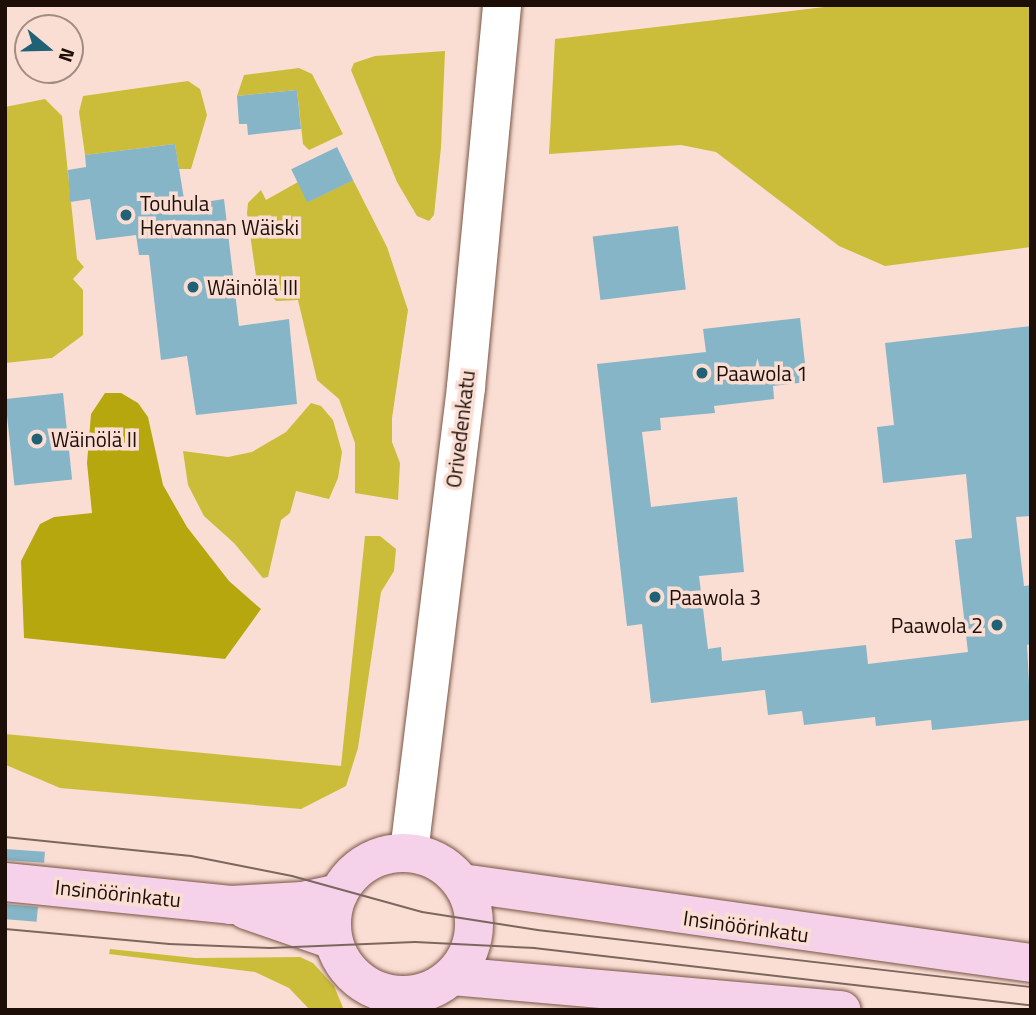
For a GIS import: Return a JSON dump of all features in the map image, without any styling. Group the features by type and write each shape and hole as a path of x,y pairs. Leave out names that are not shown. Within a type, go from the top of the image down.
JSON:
{"main road":[{"path":"409,852 429,857 462,883 471,901 473,931 464,960 452,976 394,1002 355,977 333,940 333,909 338,893 367,862 409,852"},
{"name":"Insinöörinkatu","path":"5,881 231,905 302,901 338,893"},
{"name":"Insinöörinkatu","path":"462,883 1031,963"},
{"name":"Insinöörinkatu","path":"231,905 333,940"},
{"path":"452,976 842,1010"}],"street":[{"name":"Orivedenkatu","path":"409,852 466,387 502,5"}],"shaded area":[{"path":"841,5 1031,5 1031,247 885,266 839,246 716,152 681,145 549,154 555,39"},
{"path":"445,51 441,147 434,215 429,221 417,216 397,182 351,70 354,63 375,56"},
{"path":"299,68 312,74 343,134 309,150 303,144 297,90 237,96 244,75"},
{"path":"188,81 200,89 207,115 191,169 179,169 175,144 85,155 79,112 83,96"},
{"path":"45,99 62,116 77,259 84,267 73,279 83,290 83,335 52,358 5,363 5,107"},
{"path":"353,180 387,247 408,310 392,418 392,442 400,463 398,500 355,493 355,443 339,399 317,380 298,300 276,301 256,276 247,213 248,203 261,190 266,200 298,182 308,202"},
{"path":"105,393 121,393 138,403 148,417 163,485 187,527 229,581 261,609 225,659 24,638 21,561 40,524 54,517 92,513 87,463 91,414"},
{"path":"311,403 321,406 333,420 342,452 338,478 329,499 296,491 290,513 281,520 268,577 263,578 234,543 204,516 188,485 183,451 228,457 252,452 286,432"},
{"path":"365,536 380,536 396,549 394,571 381,592 358,748 346,786 301,809 60,788 6,765 5,734 341,766"},
{"path":"110,949 195,958 300,957 313,963 334,986 344,1010 310,1010 289,988 255,972 109,954"}],"building":[{"path":"297,90 301,129 248,135 247,124 239,124 237,96"},
{"name":"Wäinölä III","path":"175,144 185,205 224,199 239,326 289,319 297,404 196,415 187,356 161,360 149,255 139,255 136,235 96,240 90,199 70,202 68,170 86,167 85,155"},
{"path":"337,147 353,180 307,203 291,169"},
{"path":"678,226 686,290 600,300 593,236"},
{"path":"800,318 807,382 773,386 774,399 714,406 715,413 660,418 661,430 642,432 651,507 737,497 744,572 699,576 708,649 721,647 722,661 866,645 868,664 968,652 955,540 972,538 966,474 883,483 877,427 894,425 885,343 1031,326 1031,516 1016,517 1024,586 1031,585 1030,644 1027,645 1031,720 932,730 931,720 876,726 875,717 804,725 802,711 768,715 765,690 651,703 642,624 627,626 597,364 706,352 703,329"},
{"name":"Wäinölä II","path":"63,393 72,480 14,486 5,399"},
{"path":"5,849 45,852 44,863 5,860"},
{"path":"5,904 38,907 37,922 5,919"}],"tram line":[{"path":"5,837 191,856 292,876 422,912 538,930 1031,987"},
{"path":"5,929 169,944 270,948 415,942 535,948 1031,1005"}],"place":[{"name":"Touhula Hervannan Wäiski","path":"126,215"},
{"name":"Wäinölä III","path":"193,287"},
{"name":"Paawola 1","path":"702,373"},
{"name":"Wäinölä II","path":"37,439"},
{"name":"Paawola 3","path":"655,597"},
{"name":"Paawola 2","path":"997,625"}]}
